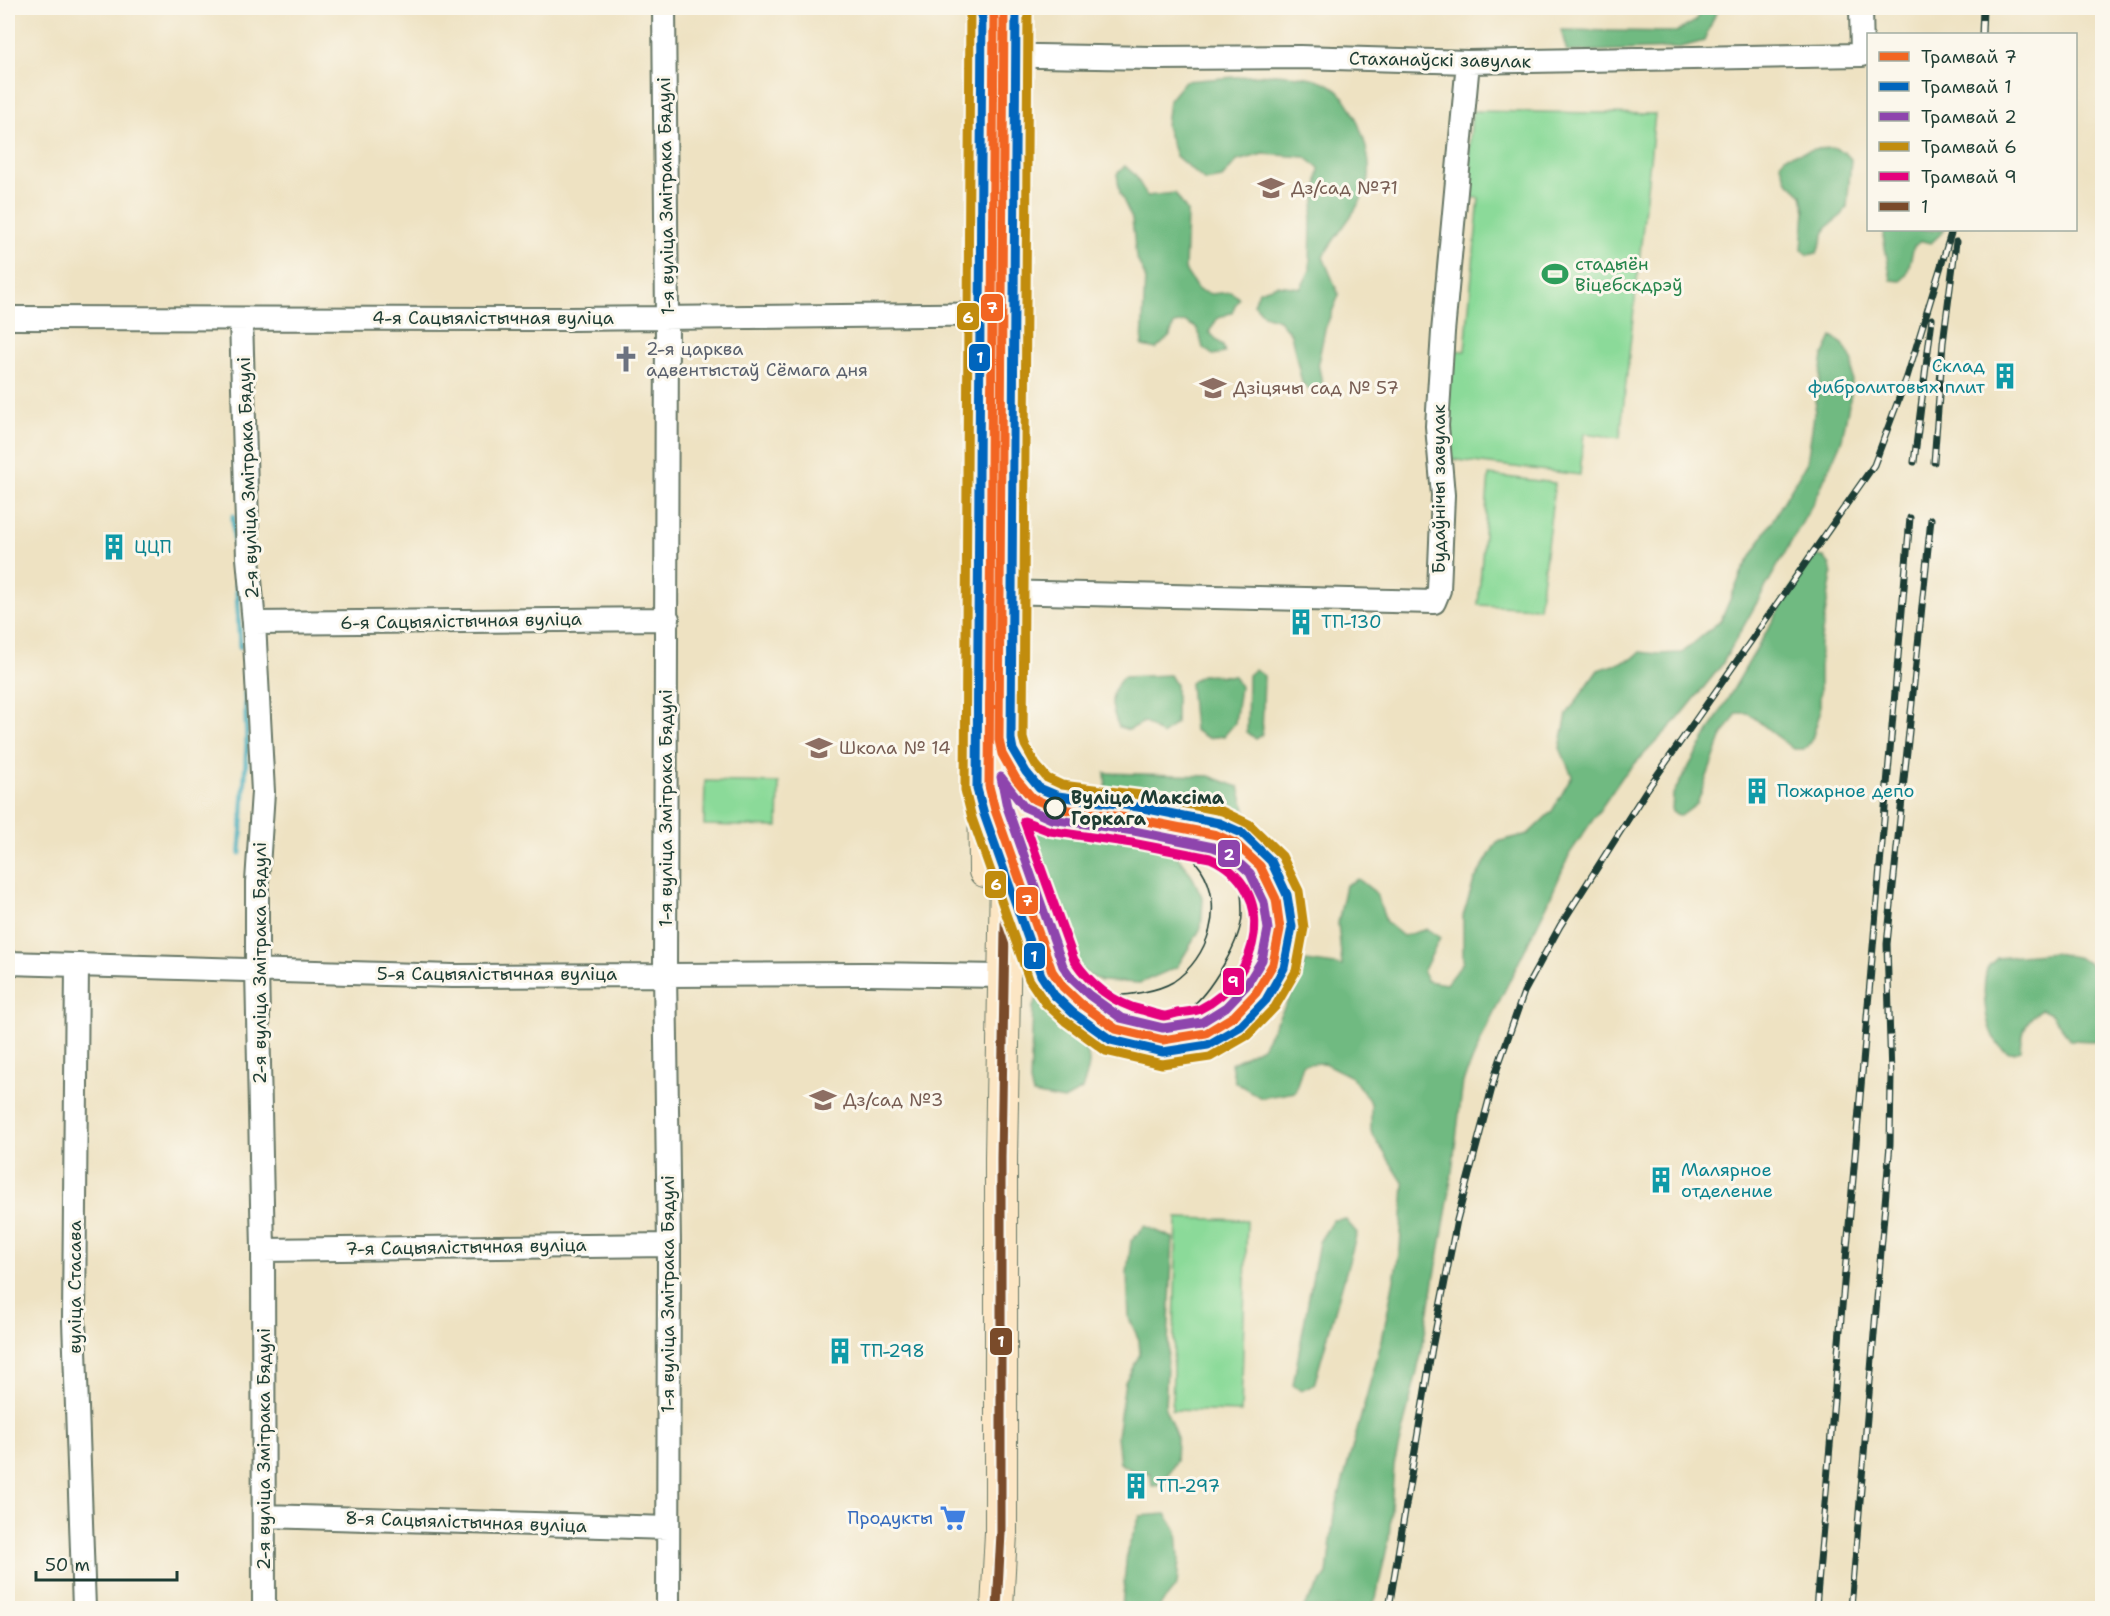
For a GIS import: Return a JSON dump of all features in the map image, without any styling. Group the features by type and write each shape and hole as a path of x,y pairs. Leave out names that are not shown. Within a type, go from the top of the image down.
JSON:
{"main road":[{"path":"982,8 979,314 996,592"},
{"path":"991,1608 996,592 1014,314 1017,8"},
{"path":"995,976 1001,1533 997,1608"}],"street":[{"name":"1-я вуліца Змітрака Бядулі","path":"664,8 668,619 665,973 669,1245 668,1608"},
{"name":"Стаханаўскі завулак","path":"981,55 1153,58 1299,57 1468,62 1862,55 1860,8"},
{"name":"Будаўнічы завулак","path":"996,592 1434,602 1439,590 1443,495 1437,426 1443,332 1468,62"},
{"name":"4-я Сацыялістычная вуліца","path":"8,318 242,319 1014,314"},
{"name":"2-я вуліца Змітрака Бядулі","path":"242,319 249,558 263,792 257,882 257,970 263,1250 264,1608"},
{"name":"6-я Сацыялістычная вуліца","path":"254,623 668,619"},
{"name":"5-я Сацыялістычная вуліца","path":"8,963 453,976 665,973 995,976"},
{"name":"вуліца Стасава","path":"77,965 74,1321 84,1608"},
{"name":"7-я Сацыялістычная вуліца","path":"263,1250 669,1245"},
{"name":"8-я Сацыялістычная вуліца","path":"265,1516 668,1528"}],"green space":[{"path":"1703,8 1718,8 1704,41 1678,48 1567,52 1561,30 1676,32 1696,21"},
{"path":"1274,74 1314,79 1336,89 1350,106 1356,118 1366,146 1368,160 1368,182 1360,202 1323,257 1339,295 1325,329 1318,363 1323,388 1317,397 1302,383 1291,334 1279,320 1264,315 1254,304 1259,291 1277,285 1301,288 1310,270 1311,220 1319,168 1305,157 1263,154 1237,161 1222,178 1205,181 1176,156 1166,126 1169,100 1185,81"},
{"name":"стадыён Віцебскдрэў","path":"1472,111 1655,114 1620,438 1584,433 1580,475 1449,459 1446,409 1450,350 1465,351 1479,198 1466,197"},
{"path":"1835,148 1844,152 1851,159 1847,207 1842,215 1827,227 1817,253 1808,255 1802,249 1805,211 1802,195 1787,181 1780,163 1786,156 1815,149"},
{"path":"1125,166 1135,175 1147,196 1175,193 1187,211 1185,270 1198,290 1211,294 1231,292 1239,298 1232,312 1217,319 1209,332 1223,346 1225,353 1213,355 1203,348 1198,329 1186,322 1174,324 1170,336 1156,349 1142,346 1145,276 1136,257 1132,219 1120,193 1117,174"},
{"path":"1885,231 1944,231 1931,243 1922,241 1914,246 1907,274 1901,281 1891,280 1883,236"},
{"path":"1832,337 1843,344 1853,362 1851,394 1842,439 1817,496 1721,666 1679,718 1623,776 1570,853 1488,1024 1463,1082 1449,1196 1421,1355 1394,1465 1389,1538 1376,1598 1371,1608 1303,1608 1327,1574 1334,1514 1382,1340 1400,1249 1404,1184 1371,1132 1371,1103 1352,1077 1324,1063 1303,1064 1295,1092 1261,1098 1235,1082 1231,1064 1262,1047 1293,992 1306,961 1342,966 1338,923 1346,885 1358,879 1376,893 1386,922 1403,936 1427,929 1440,938 1423,972 1427,981 1446,984 1463,962 1463,916 1474,881 1497,842 1528,834 1552,811 1572,776 1560,748 1567,714 1598,670 1632,659 1640,652 1682,653 1721,620 1743,570 1807,462 1823,356"},
{"path":"1489,475 1555,483 1539,608 1478,605"},
{"path":"1815,556 1824,557 1830,565 1832,575 1820,644 1820,713 1811,742 1804,749 1793,749 1748,713 1737,713 1721,738 1697,804 1681,816 1672,812 1673,794 1807,561"},
{"path":"1255,669 1264,676 1262,735 1256,739 1247,732 1248,675"},
{"path":"1170,675 1176,685 1176,723 1162,735 1144,722 1129,730 1119,727 1112,701 1118,683 1123,677"},
{"path":"1201,675 1234,676 1240,687 1235,723 1224,736 1208,738 1194,730 1190,683"},
{"path":"1105,773 1209,776 1239,787 1253,839 1182,812 1107,803"},
{"path":"705,781 779,783 778,827 704,825"},
{"path":"1032,818 1134,830 1171,849 1191,874 1203,899 1201,928 1177,967 1140,983 1101,981 1069,964 1053,948 1032,892"},
{"path":"2055,953 2086,961 2093,970 2095,1002 2102,1006 2102,1039 2071,1040 2051,1014 2041,1009 2025,1027 2021,1050 2005,1051 1992,1034 1986,1014 1984,991 1987,968 1997,958"},
{"path":"1037,998 1070,1027 1088,1054 1089,1066 1082,1090 1064,1100 1033,1094 1030,1083 1033,1007"},
{"path":"1177,1218 1247,1220 1241,1412 1172,1410"},
{"path":"1345,1219 1357,1233 1314,1385 1301,1391 1293,1385 1319,1242 1333,1220"},
{"path":"1145,1226 1173,1238 1165,1408 1177,1438 1176,1461 1162,1485 1152,1486 1150,1473 1133,1471 1120,1463 1117,1436 1125,1382 1140,1354 1139,1340 1129,1318 1127,1273 1131,1241"},
{"path":"1166,1514 1177,1531 1179,1558 1177,1585 1158,1608 1122,1608 1127,1551 1140,1516"}],"waterway":[{"path":"233,516 240,647"},
{"path":"240,853 247,744 245,693"}],"tram line":[{"name":"6","path":"970,8 965,790 972,818 1029,979 1045,1003 1106,1051 1162,1064 1210,1057 1248,1035 1275,1007 1296,971 1304,928 1299,891 1282,856 1249,824 1222,811 1141,795 1062,785 1047,778 1036,765 1023,738 1028,8"},
{"name":"1","path":"982,8 977,789 1041,975 1054,995 1073,1013 1111,1040 1163,1052 1208,1045 1241,1026 1266,1000 1284,968 1292,927 1287,895 1271,861 1242,833 1219,823 1138,807 1058,796 1039,788 1013,750 1011,739 1016,8"},
{"name":"7","path":"994,8 989,786 995,810 1052,971 1063,987 1081,1004 1116,1029 1163,1040 1206,1033 1234,1016 1256,993 1273,964 1280,929 1276,899 1260,866 1235,843 1217,835 1136,819 1055,808 1032,798 1016,779 1002,754 999,740 1004,8"},
{"name":"2","path":"1001,777 1024,807 1051,819 1134,831 1213,847 1228,853 1250,873 1264,902 1268,929 1262,960 1246,986 1226,1007 1202,1022 1163,1028 1121,1018 1089,995 1072,979 1063,966 1007,807 1001,777"},
{"path":"1052,971 1095,992 1111,995 1134,994 1173,982 1186,972 1204,945 1210,930 1212,899 1201,869 1187,853 1136,819"},
{"name":"9","path":"1024,821 1050,831 1132,843 1210,858 1232,872 1247,890 1254,911 1254,934 1248,956 1237,977 1221,995 1200,1009 1166,1016 1132,1007 1112,998 1087,977 1074,960 1024,821"},
{"path":"1081,1004 1130,1019 1161,1019 1187,1010 1196,1003 1223,966 1241,923 1240,886 1233,864 1228,858 1209,842 1188,829"},
{"path":"1116,1029 1146,1048 1172,1056 1200,1053 1242,1034 1269,1010 1287,984 1298,940 1295,904 1281,868 1263,854 1235,843"}],"railway":[{"path":"1982,33 1983,8"},
{"path":"1389,1608 1432,1348 1457,1220 1497,1069 1524,992 1560,926 1646,791 1874,465 1907,377 1952,231"},
{"path":"1934,462 1943,343 1956,242"},
{"path":"1914,462 1932,319"},
{"path":"1816,1608 1910,518"},
{"path":"1851,1608 1890,1144 1891,1076 1887,944 1931,519"}],"transit line":[{"name":"1","path":"997,1608 1001,1533 1001,1158 1011,592 1017,8"}],"place":[{"name":"Дз/сад №71","path":"1271,188"},
{"name":"стадыён Віцебскдрэў","path":"1555,274"},
{"name":"2-я царква адвентыстаў Сёмага дня","path":"626,359"},
{"name":"Склад фибролитовых плит","path":"2005,376"},
{"name":"Дзіцячы сад № 57","path":"1213,388"},
{"name":"ЦЦП","path":"114,547"},
{"name":"ТП-130","path":"1301,622"},
{"name":"Школа № 14","path":"819,748"},
{"name":"Пожарное депо","path":"1757,791"},
{"name":"Вуліца Максіма Горкага","path":"1055,808"},
{"name":"Дз/сад №3","path":"823,1100"},
{"name":"Малярное отделение","path":"1661,1180"},
{"name":"ТП-298","path":"840,1351"},
{"name":"ТП-297","path":"1136,1486"},
{"name":"Продукты","path":"953,1518"}]}
